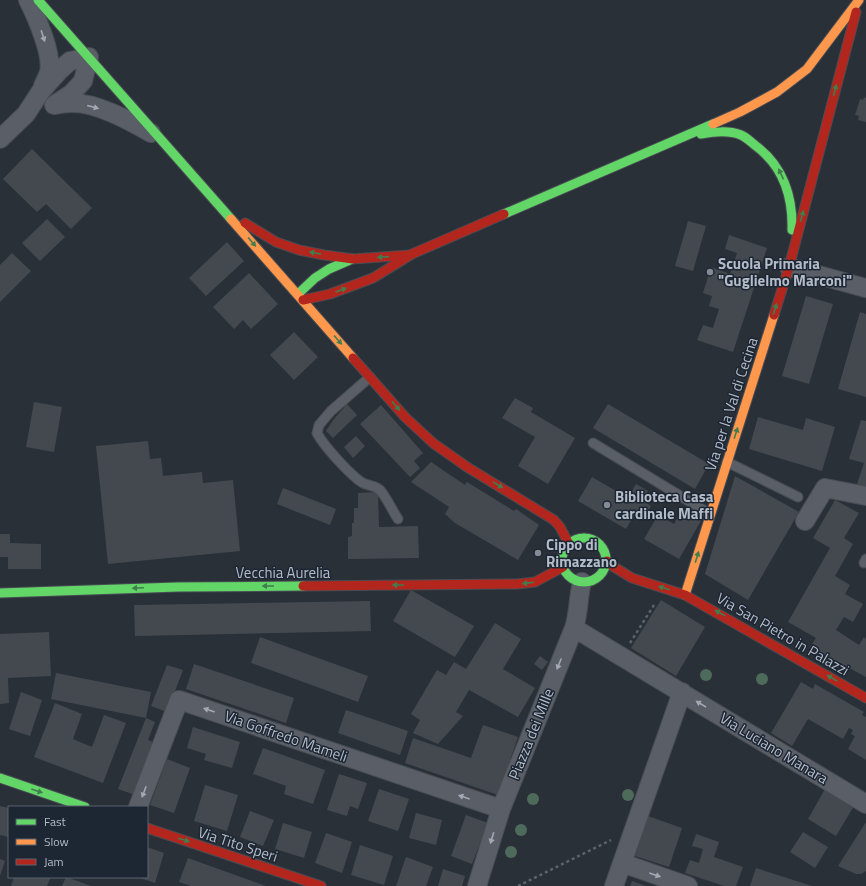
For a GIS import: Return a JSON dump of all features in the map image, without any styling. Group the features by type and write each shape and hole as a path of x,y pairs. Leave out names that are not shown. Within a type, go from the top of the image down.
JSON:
{"main road":[{"path":"38,0 301,297 405,417 433,443 467,467 554,520 560,527 569,544"},
{"path":"301,297 330,294 373,278 412,254 740,112 770,95 807,69 859,0"},
{"path":"789,267 859,0"},
{"path":"684,136 722,131 740,134 762,149 777,165 788,190 793,219 789,267"},
{"path":"226,212 276,242 299,250 353,259 412,254"},
{"path":"301,297 315,278 329,269 353,259"},
{"name":"Via per la Val di Cecina","path":"685,594 789,267"},
{"path":"580,538 594,539 604,548 607,561 606,567 599,577 588,582 582,582 570,578 563,567 562,554 569,544 580,538"},
{"path":"607,561 632,578 685,594"},
{"name":"Vecchia Aurelia","path":"0,593 178,587 517,584 535,582 563,567"},
{"name":"Via San Pietro in Palazzi","path":"685,594 866,698"},
{"path":"0,778 82,806"},
{"name":"Via Tito Speri","path":"148,828 321,886"}],"street":[{"path":"28,0 41,31 48,53 49,70 41,91"},
{"path":"0,139 26,114 41,91 70,61 89,57 83,81 71,94 54,105"},
{"path":"26,114 54,105 72,103 92,106 122,117 160,138"},
{"path":"789,267 866,288"},
{"path":"805,521 825,488 866,496"},
{"name":"Piazza dei Mille","path":"478,886 501,809 574,628 579,607 582,582"},
{"name":"Via Luciano Manara","path":"574,628 866,804"},
{"path":"614,886 682,692"},
{"name":"Via Goffredo Mameli","path":"138,806 179,700 501,809"},
{"path":"622,863 688,886"}],"lane":[{"path":"370,377 331,411 319,425 317,433 321,441 355,476 364,483 373,485 379,489 398,519"},
{"path":"592,443 710,514"},
{"path":"727,462 798,496"}],"path":[{"path":"624,658 625,650 660,596 667,589"},
{"path":"518,886 617,837"}],"building":[{"path":"864,97 866,98 866,122 858,120 859,116 855,115 860,99 863,100"},
{"path":"32,149 92,208 71,229 46,204 37,212 3,179"},
{"path":"47,219 65,237 40,261 22,243"},
{"path":"688,221 706,226 693,271 675,266"},
{"path":"729,235 767,248 733,352 697,340 703,325 713,328 719,309 709,306 712,296 703,293 711,267 730,274 737,253 725,249"},
{"path":"227,242 244,261 206,296 189,278"},
{"path":"12,253 31,271 0,302 0,265"},
{"path":"249,273 278,304 251,329 243,320 234,329 213,307"},
{"path":"806,296 833,304 809,384 782,376"},
{"path":"860,312 866,314 866,397 838,389"},
{"path":"294,332 318,357 294,380 270,355"},
{"path":"515,398 533,408 531,412 575,438 548,484 518,466 535,437 502,418"},
{"path":"34,402 62,407 54,452 26,447"},
{"path":"347,404 357,415 333,438 326,431"},
{"path":"608,404 709,464 695,489 593,428"},
{"path":"381,405 423,453 414,461 420,468 410,477 360,424"},
{"path":"758,417 803,430 806,418 835,427 822,471 749,449"},
{"path":"861,420 866,421 866,487 857,484 864,463 849,459"},
{"path":"356,436 365,446 353,458 344,447"},
{"path":"148,441 150,459 161,458 163,476 202,472 203,483 233,480 240,551 108,564 96,446"},
{"path":"431,462 465,485 467,482 514,511 516,509 539,525 518,560 455,523 445,514 449,507 411,482"},
{"path":"735,476 799,512 748,600 705,574"},
{"path":"592,477 628,498 636,484 648,491 643,501 651,506 645,517 636,512 626,529 578,501"},
{"path":"283,488 336,509 330,525 277,504"},
{"path":"378,492 379,527 418,526 419,558 348,559 348,537 352,536 354,508 358,508 358,493"},
{"path":"835,500 859,513 844,538 853,544 835,576 850,585 845,594 863,604 853,622 844,617 836,630 859,645 864,637 866,639 866,677 810,647 816,638 788,622 830,548 813,538"},
{"path":"683,508 702,519 679,559 644,539 658,515 674,524"},
{"path":"0,534 10,534 10,543 41,544 41,569 8,569 8,557 0,557"},
{"path":"411,590 474,626 455,657 393,621"},
{"path":"661,600 705,627 676,676 631,648"},
{"path":"370,601 371,631 135,636 134,605"},
{"path":"495,623 521,639 503,669 535,688 518,717 469,690 456,712 463,716 438,744 413,733 420,720 411,714 437,670 446,675 454,662 466,669"},
{"path":"49,632 51,676 8,678 9,703 0,704 0,634"},
{"path":"260,637 368,676 358,702 251,663"},
{"path":"540,656 548,662 542,670 534,664"},
{"path":"194,664 294,698 286,723 186,689"},
{"path":"167,665 183,670 167,712 151,706"},
{"path":"56,673 151,692 146,718 51,699"},
{"path":"801,682 813,689 815,684 864,712 862,715 866,717 866,760 848,749 855,736 851,734 853,730 849,728 843,739 808,719 792,746 771,733"},
{"path":"21,692 42,700 30,736 9,729"},
{"path":"55,703 82,714 73,739 92,747 104,715 126,723 103,783 34,757"},
{"path":"346,710 408,731 400,755 338,733"},
{"path":"146,718 155,722 148,740 158,744 138,796 118,789"},
{"path":"483,725 518,737 498,795 405,763 413,738 471,758"},
{"path":"193,727 240,742 232,768 204,760 206,754 187,748"},
{"path":"263,748 325,770 313,804 284,794 286,786 253,774"},
{"path":"167,759 190,768 174,813 150,805"},
{"path":"339,774 367,783 358,809 350,806 347,816 327,810"},
{"path":"205,785 238,795 227,831 194,821"},
{"path":"379,789 409,799 398,831 368,821"},
{"path":"825,789 854,806 836,836 808,819"},
{"path":"0,806 8,808 8,837 0,835"},
{"path":"250,811 274,820 263,846 240,837"},
{"path":"416,813 442,820 436,845 409,838"},
{"path":"466,815 488,823 472,864 451,856"},
{"path":"648,816 682,828 669,867 635,856"},
{"path":"866,822 866,871 861,874 856,874 838,866"},
{"path":"283,823 312,832 304,858 275,849"},
{"path":"803,832 828,847 815,868 790,852"},
{"path":"326,833 352,842 342,873 315,863"},
{"path":"696,834 719,842 714,857 743,867 736,886 724,886 685,873 690,860 699,863 703,849 692,846"},
{"path":"360,845 393,856 384,885 351,875"},
{"path":"148,847 164,853 155,883 140,878 148,878"},
{"path":"406,857 433,867 426,886 396,886"},
{"path":"188,858 266,886 191,886 179,882"},
{"path":"0,859 5,861 0,876"},
{"path":"756,868 812,886 750,886"},
{"path":"443,869 465,876 462,886 438,886"},
{"path":"14,878 51,878 47,886 11,886"},
{"path":"66,878 69,878 91,886 62,886"},
{"path":"632,881 646,886 630,886"}],"traffic: fast":[{"path":"38,0 231,219"},
{"path":"504,214 713,124"},
{"path":"701,134 721,132 736,133 747,138 765,154 780,173 788,194 791,206 792,230"},
{"path":"298,294 315,278 329,269 352,259"},
{"path":"580,538 588,538 593,539 600,544 605,551 606,560 605,569 600,576 593,581 580,582 572,579 565,572 562,564 562,556 565,548 572,541 580,538"},
{"path":"0,593 178,587 303,586"},
{"path":"0,778 82,806"}],"traffic: slow":[{"path":"713,124 740,112 777,92 807,69 859,0"},
{"path":"231,219 353,358"},
{"path":"685,595 774,315"}],"traffic: jam":[{"path":"774,315 789,267 856,12"},
{"path":"303,300 330,294 373,278 412,254 504,214"},
{"path":"245,223 276,242 299,250 324,255 353,259 409,255"},
{"path":"353,358 405,417 433,443 467,467 554,520 560,527 569,544"},
{"path":"607,561 632,578 685,595 866,698"},
{"path":"303,586 517,584 535,582 563,567"},
{"path":"148,828 321,886"}],"place":[{"name":"Scuola Primaria \"Guglielmo Marconi\"","path":"710,272"},
{"name":"Biblioteca Casa cardinale Maffi","path":"607,505"},
{"name":"Cippo di Rimazzano","path":"538,553"}]}
